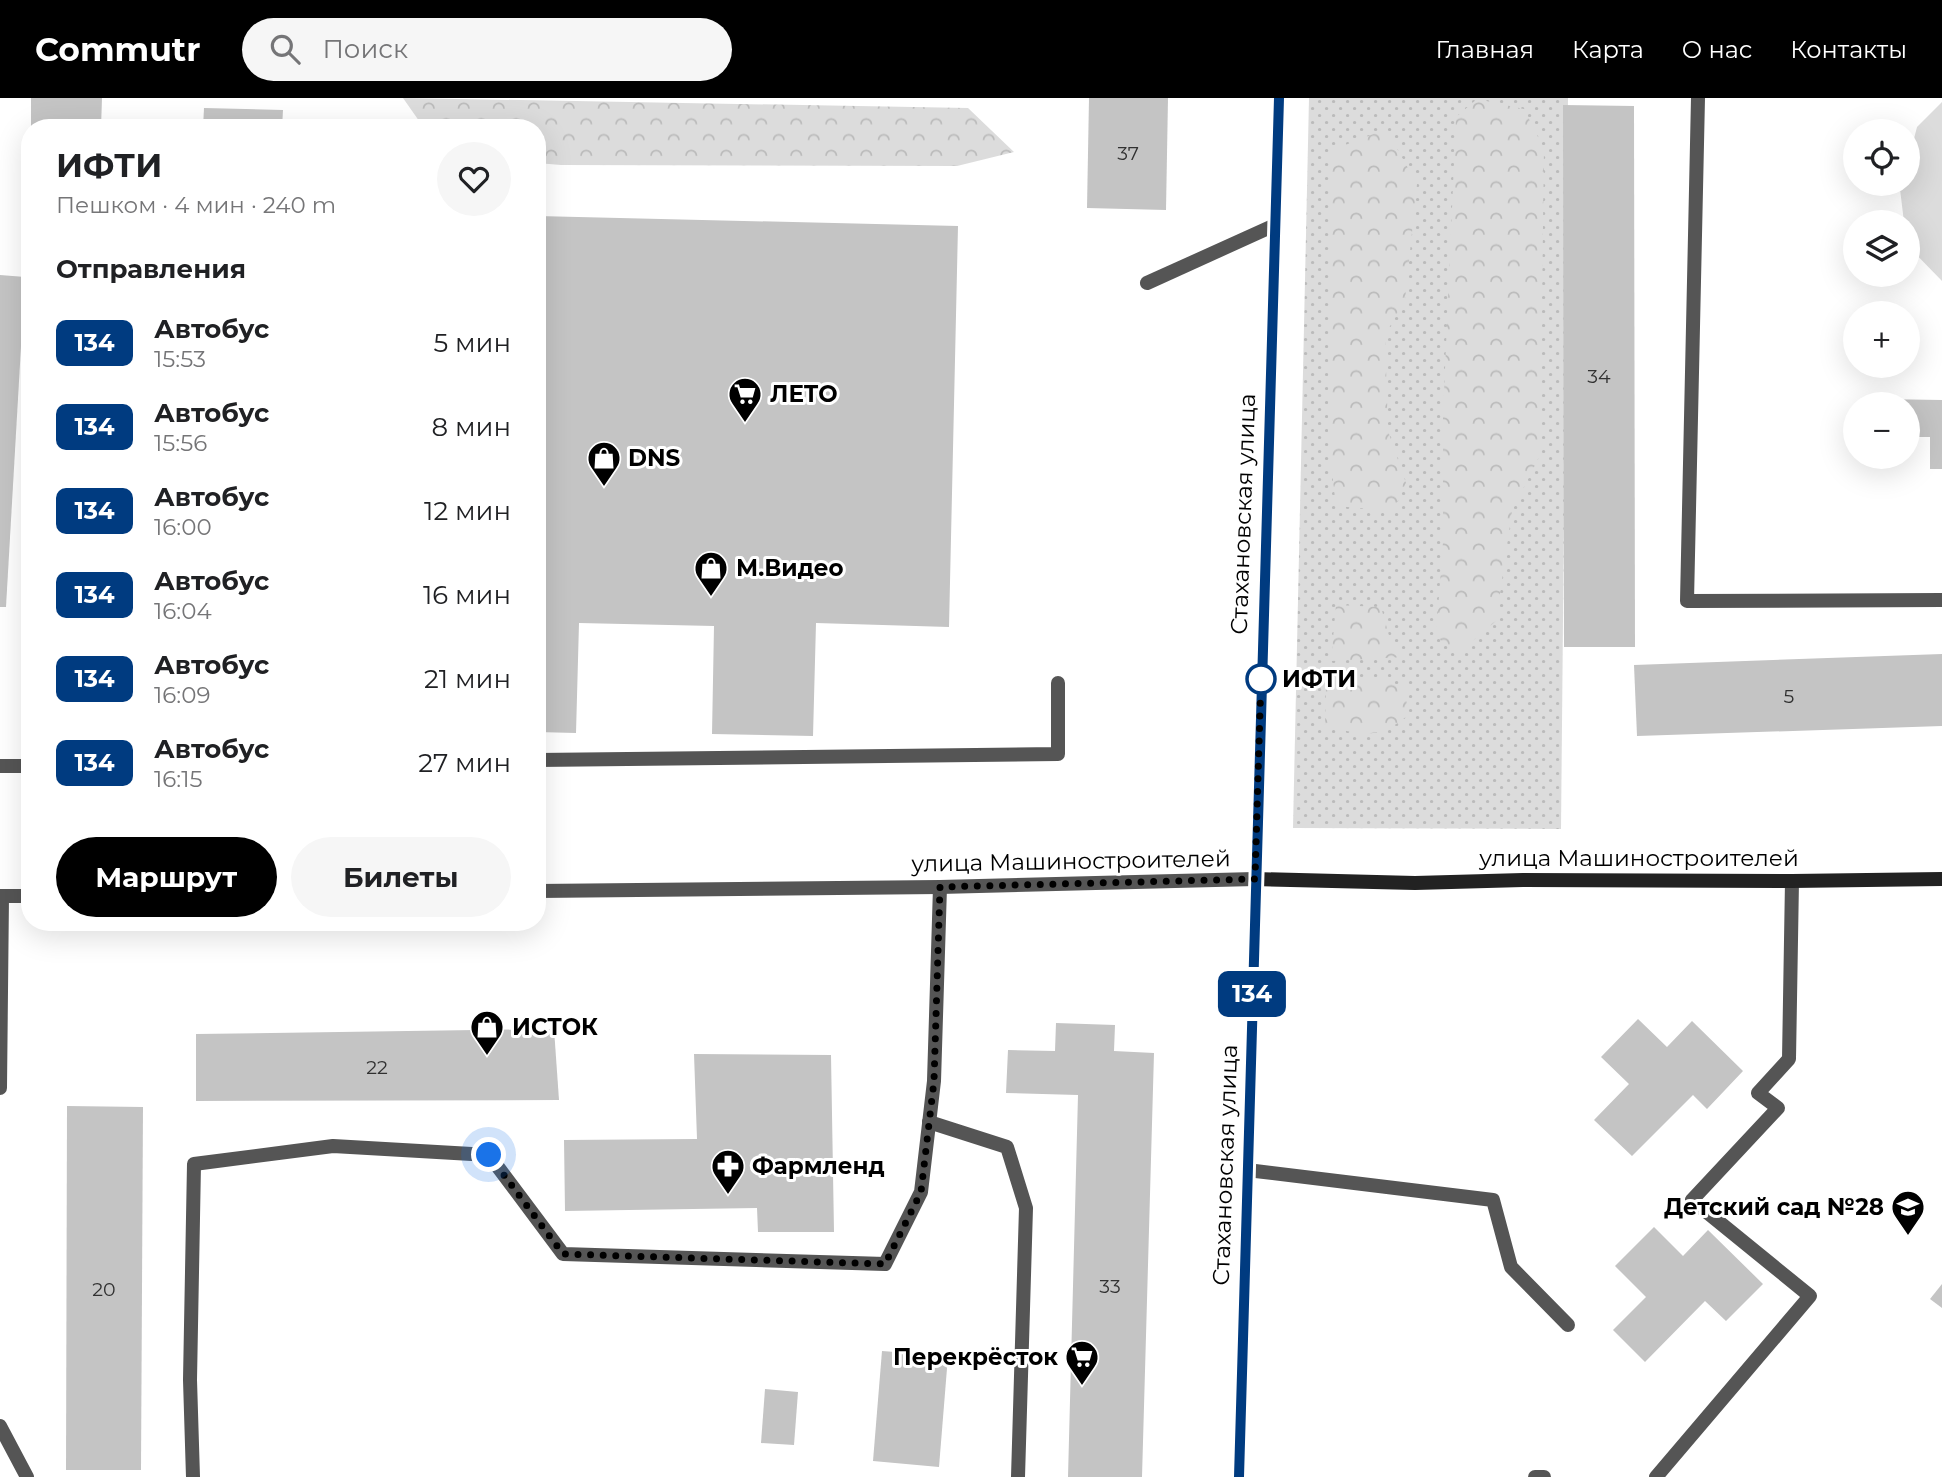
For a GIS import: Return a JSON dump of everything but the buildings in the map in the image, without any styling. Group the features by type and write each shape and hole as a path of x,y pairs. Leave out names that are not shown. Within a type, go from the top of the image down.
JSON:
{"street":[{"name":"Стахановская улица","path":"1239,1477 1279,98"},
{"path":"1698,98 1687,601 1942,600"},
{"path":"1146,282 1275,225"},
{"path":"546,760 1058,754 1058,683"},
{"path":"0,766 21,766"},
{"name":"улица Машиностроителей","path":"546,891 940,887 1255,879 1415,883 1523,880 1942,879"},
{"path":"1656,1477 1810,1296 1692,1200 1778,1108 1758,1093 1789,1059 1792,881"},
{"path":"193,1477 190,1380 194,1164 333,1146 489,1155 563,1254 885,1264 921,1192 934,1081 940,887"},
{"path":"0,1088 1,896 21,896"},
{"path":"929,1122 1007,1147 1026,1208 1018,1477"},
{"path":"1247,1170 1493,1199 1511,1267 1568,1325"},
{"path":"0,1426 27,1477"},
{"path":"1535,1477 1544,1477"}],"green space":[{"path":"403,98 968,108 1014,152 957,166 561,165 546,164 546,119 418,119"},
{"path":"1309,98 1568,98 1561,829 1293,828"},
{"path":"1477,99 1524,109 1544,149 1540,455 1512,511 1496,621 1457,654 1436,636 1443,542 1443,415 1456,117"},
{"path":"1942,102 1942,281 1920,258 1920,210 1903,210 1901,196 1920,196 1920,124"},
{"path":"1386,129 1417,184 1405,300 1385,335 1388,431 1406,483 1393,511 1336,506 1328,438 1330,151"},
{"path":"1336,605 1381,607 1393,650 1404,657 1331,661"},
{"path":"1378,679 1406,688 1407,716 1377,732 1359,733 1325,726 1326,686"}],"bus line":[{"name":"134","path":"1239,1477 1279,98"}],"place":[{"name":"ЛЕТО","path":"745,424"},
{"name":"DNS","path":"604,488"},
{"name":"М.Видео","path":"711,598"},
{"name":"ИФТИ","path":"1261,679"},
{"name":"ИСТОК","path":"487,1057"},
{"name":"Фармленд","path":"728,1196"},
{"name":"Детский сад №28","path":"1908,1237"},
{"name":"Перекрёсток","path":"1082,1387"}],"route":[{"path":"489,1155 563,1254 885,1264 921,1192 934,1081 940,887 1255,879 1261,679"}]}
